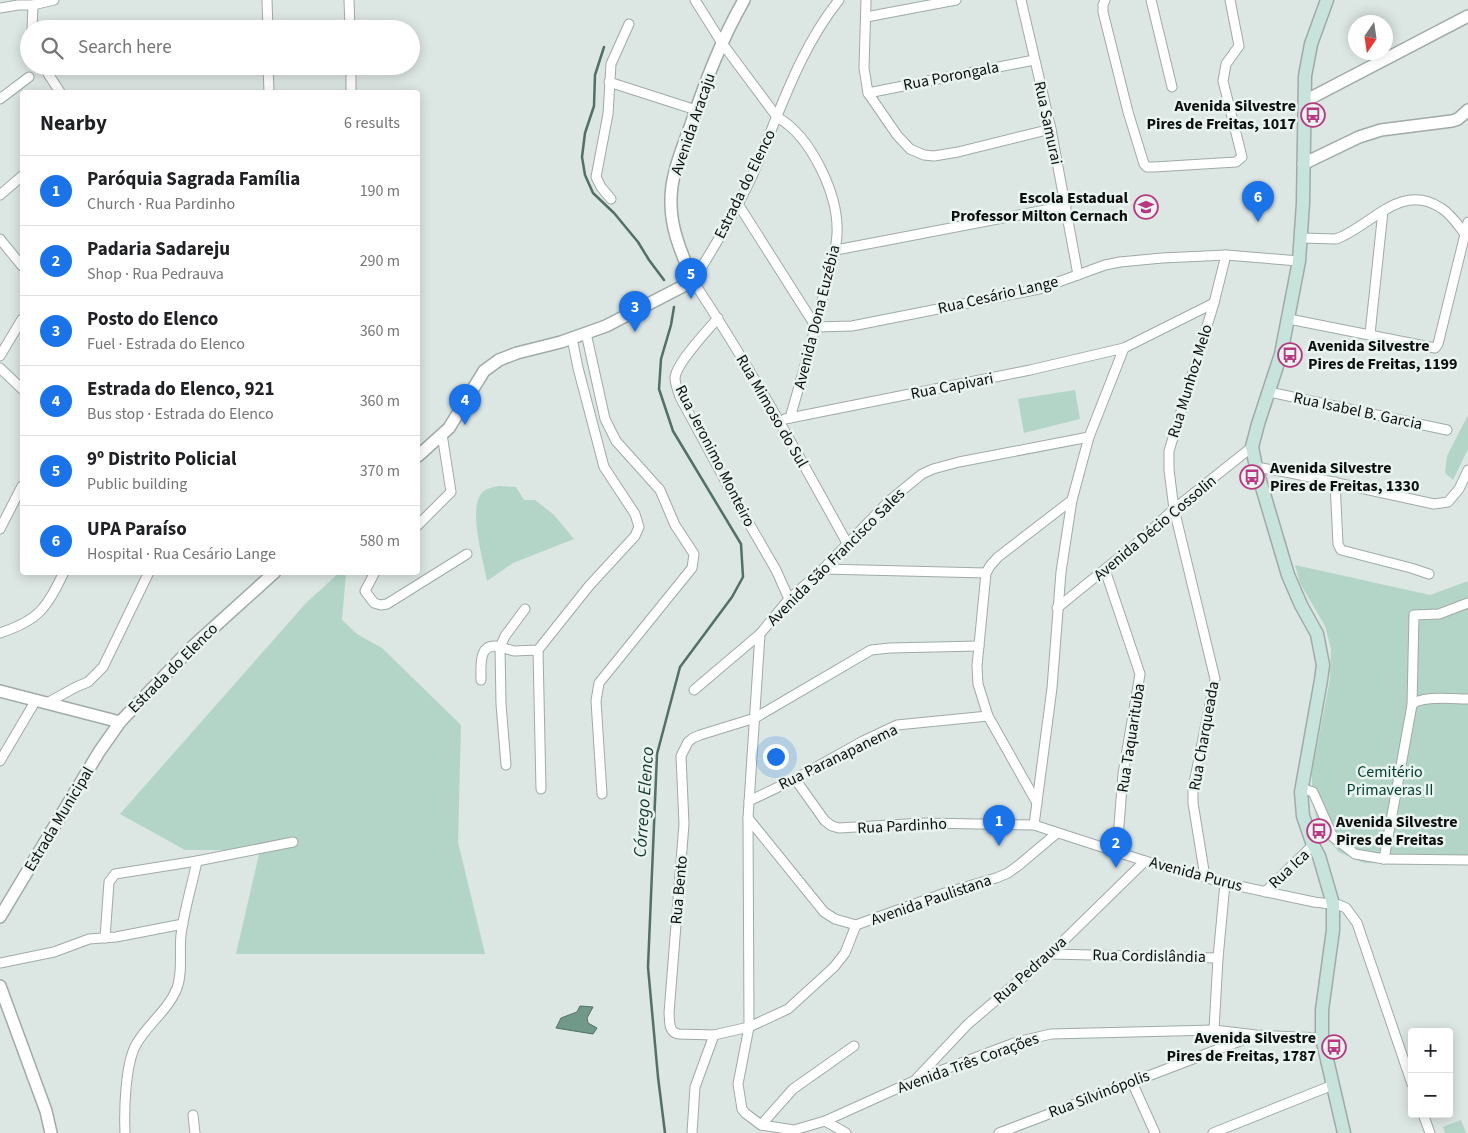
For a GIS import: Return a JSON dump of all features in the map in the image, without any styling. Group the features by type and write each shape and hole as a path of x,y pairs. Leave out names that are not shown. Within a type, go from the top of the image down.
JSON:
{"main road":[{"path":"1327,0 1307,61 1302,238 1299,261 1281,354 1252,448 1288,575 1301,605 1317,634 1322,651 1321,680 1301,788 1303,816 1313,846 1319,856 1332,904 1333,930 1322,1010 1322,1038 1344,1133"}],"street":[{"path":"0,8 33,5 54,0"},
{"path":"267,0 268,20"},
{"path":"349,0 350,20"},
{"name":"Avenida Dona Euzébia","path":"695,0 722,43 777,117 794,129 818,163 831,195 836,216 836,250 790,418"},
{"name":"Avenida Aracaju","path":"693,281 672,223 670,206 672,182 676,165 722,43 744,0"},
{"name":"Estrada do Elenco","path":"693,281 717,243 738,204 803,58 826,15 839,0"},
{"path":"866,0 864,68 868,93 897,135 910,149 924,155 934,156 958,152 1050,129"},
{"path":"866,17 956,0"},
{"name":"Rua Samurai","path":"1021,0 1066,206 1078,275"},
{"path":"1105,0 1103,12 1128,112 1145,166 1154,168 1236,162 1242,157 1223,82 1226,64 1239,46 1230,0"},
{"path":"1151,0 1172,87"},
{"path":"32,20 33,5"},
{"path":"1305,101 1468,16"},
{"path":"611,199 601,188 596,177 608,114 609,82 614,55 629,24"},
{"name":"Rua Porongala","path":"868,93 1034,60"},
{"path":"49,75 59,90"},
{"path":"268,75 269,90"},
{"path":"350,75 351,90"},
{"path":"0,99 29,77"},
{"path":"609,82 696,110"},
{"path":"1303,164 1359,137 1381,130 1452,121 1458,119 1468,110"},
{"path":"0,195 20,178"},
{"path":"1302,238 1336,238 1343,236 1390,206 1405,201 1419,200 1430,202 1442,209 1465,234"},
{"path":"738,204 816,327"},
{"path":"836,250 1066,206"},
{"path":"1370,334 1383,211"},
{"path":"1289,319 1435,348 1438,344 1468,222"},
{"path":"0,240 20,264"},
{"name":"Rua Cesário Lange","path":"816,327 852,326 1039,290 1105,265 1120,262 1226,255 1299,261"},
{"name":"Rua Munhoz Melo","path":"1174,509 1169,470 1169,451 1214,303 1226,255"},
{"path":"420,454 442,434 458,415 471,390 484,371 499,360 606,326 693,281"},
{"name":"Rua Mimoso do Sul","path":"693,281 718,318 779,420 847,543"},
{"name":"Rua Capivari","path":"779,420 1030,370 1124,348 1214,303"},
{"name":"Rua Jeronimo Monteiro","path":"718,318 677,371 675,378 677,387 680,397 740,508 776,570 789,599"},
{"path":"0,356 20,322"},
{"path":"586,333 605,419 616,441 660,490 675,525 692,549 694,558 692,568 599,683 596,701 602,794"},
{"path":"541,789 538,650 589,586 635,536 639,527 635,514 604,467 572,338"},
{"path":"1034,825 1052,688 1057,608 1072,500 1089,437 1124,348"},
{"path":"0,368 20,387"},
{"name":"Rua Isabel B. Garcia","path":"1269,392 1447,430"},
{"path":"420,523 451,492 442,434"},
{"name":"Avenida São Francisco Sales","path":"749,1027 748,818 760,634 789,599 908,485 922,474 933,469 1089,437"},
{"name":"Avenida Décio Cossolin","path":"1057,608 1136,544 1174,509 1252,448"},
{"path":"1256,467 1335,482 1425,503 1443,504 1448,502 1459,489 1468,470"},
{"path":"1335,482 1338,544 1340,550 1429,574"},
{"path":"0,529 20,490"},
{"path":"1037,803 988,716 978,684 978,646 986,573 998,557 1072,500"},
{"name":"Rua Charqueada","path":"1174,509 1215,679 1193,788 1193,803 1205,877"},
{"path":"373,575 365,591 374,603 387,604 467,554"},
{"path":"822,569 986,573"},
{"name":"Rua Taquarituba","path":"1105,570 1140,674 1124,774 1117,851"},
{"path":"0,633 29,620 43,610 62,575"},
{"path":"0,761 42,702 88,682 103,667 147,575"},
{"name":"Estrada do Elenco","path":"0,691 120,722 192,647 272,575"},
{"path":"1384,859 1412,705 1414,615 1439,614 1468,603"},
{"path":"506,765 501,704 500,647 505,636 525,609"},
{"path":"694,690 760,634"},
{"path":"481,680 483,653 488,648 494,646 514,651 538,650"},
{"path":"755,718 871,650 978,646"},
{"path":"1412,705 1415,701 1424,699 1468,699"},
{"name":"Rua Paranapanema","path":"749,801 897,725 988,716"},
{"name":"Rua Bento","path":"755,718 700,735 688,742 681,756 684,824 669,1013 671,1031 674,1034 714,1035 749,1027 788,1009 834,967 845,953 856,926"},
{"name":"Estrada Municipal","path":"0,917 99,752 120,722"},
{"name":"Rua Pardinho","path":"795,779 825,821 839,828 924,823 1034,825"},
{"path":"1301,788 1314,792 1332,837 1355,854 1384,859 1468,860"},
{"name":"Avenida Paulistana","path":"748,818 824,912 835,919 856,926 945,893 1008,873 1057,833"},
{"name":"Avenida Purus","path":"1034,825 1145,861 1225,883 1314,902 1332,904"},
{"path":"105,938 109,882 114,874 197,861 293,842"},
{"name":"Rua Ica","path":"1265,892 1313,846"},
{"path":"125,1133 124,1118 128,1070 136,1043 165,1007 179,984 183,924 197,861"},
{"name":"Rua Pedrauva","path":"916,1080 968,1024 1050,954 1145,861"},
{"path":"1214,1030 1225,883"},
{"path":"1332,904 1346,908 1357,923 1408,1073"},
{"path":"0,963 54,952 89,939 105,938 183,924"},
{"name":"Rua Cordislândia","path":"1050,954 1218,958"},
{"path":"0,986 46,1111 51,1133"},
{"path":"749,1027 738,1084 740,1100 745,1114 761,1125 793,1089 854,1046"},
{"name":"Avenida Três Corações","path":"761,1125 794,1130 825,1121 916,1080 1025,1040 1051,1034 1214,1030 1256,1035 1322,1038"},
{"path":"692,1133 695,1087 714,1035"},
{"name":"Rua Silvinópolis","path":"999,1133 1256,1035"},
{"path":"1132,1082 1155,1133"},
{"path":"1213,1133 1333,1085"},
{"path":"193,1116 195,1133"},
{"path":"1424,1118 1430,1133"},
{"path":"825,1121 846,1133"}],"green space":[{"path":"1075,390 1080,419 1024,433 1018,399"},
{"path":"1468,415 1468,449 1453,480 1445,473 1447,456"},
{"path":"499,486 516,487 524,500 535,500 554,515 574,539 513,563 487,581 480,548 476,508 479,498 484,491"},
{"name":"Cemitério Primaveras II","path":"1295,565 1430,595 1468,581 1468,864 1364,863 1339,852 1319,829 1312,799 1312,772 1330,679 1331,649 1325,626 1300,583"},
{"path":"337,575 346,575 342,620 357,634 382,648 461,725 458,842 485,954 236,954 260,850 185,850 120,814 306,603"},
{"path":"1461,1120 1466,1133 1445,1133 1443,1127"}],"shaded area":[{"path":"580,1006 593,1007 587,1018 588,1023 597,1028 593,1034 556,1028 561,1018 577,1012"}],"waterway":[{"path":"604,47 595,75 594,106 585,133 582,157 585,175 593,193 614,213 638,242 664,280"},
{"name":"Córrego Elenco","path":"665,1133 648,967 657,754 680,667 732,597 743,577 741,544 673,431 659,389 661,359 674,307"}],"place":[{"name":"Avenida Silvestre Pires de Freitas, 1017","path":"1313,115"},
{"name":"Escola Estadual Professor Milton Cernach","path":"1146,207"},
{"name":"UPA Paraíso","path":"1258,222"},
{"name":"9º Distrito Policial","path":"691,299"},
{"name":"Posto do Elenco","path":"635,332"},
{"name":"Avenida Silvestre Pires de Freitas, 1199","path":"1290,355"},
{"name":"Estrada do Elenco, 921","path":"465,425"},
{"name":"Avenida Silvestre Pires de Freitas, 1330","path":"1252,477"},
{"name":"Avenida Silvestre Pires de Freitas","path":"1319,831"},
{"name":"Paróquia Sagrada Família","path":"999,846"},
{"name":"Padaria Sadareju","path":"1116,868"},
{"name":"Avenida Silvestre Pires de Freitas, 1787","path":"1334,1047"}]}
